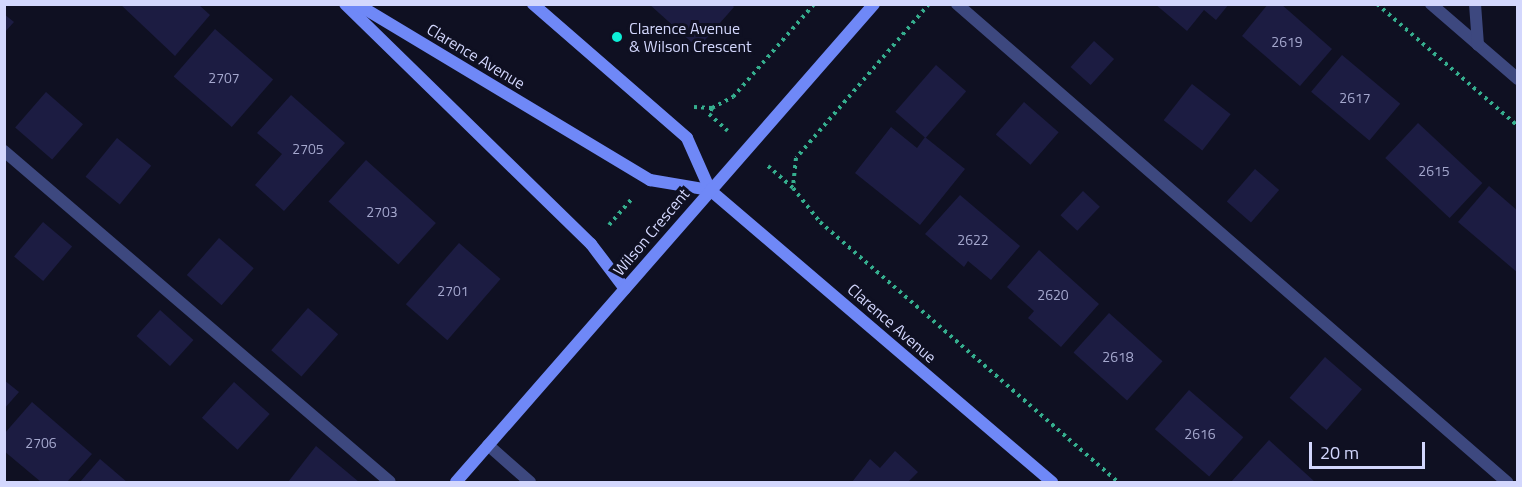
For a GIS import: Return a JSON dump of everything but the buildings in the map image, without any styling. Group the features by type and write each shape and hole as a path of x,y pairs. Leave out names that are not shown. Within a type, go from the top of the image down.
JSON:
{"main road":[{"path":"345,4 591,244 625,289"},
{"name":"Clarence Avenue","path":"357,4 650,180 710,190"},
{"name":"Clarence Avenue","path":"533,4 687,138 710,190 1052,483"},
{"name":"Wilson Crescent","path":"456,483 874,4"}],"street":[{"path":"957,4 1507,483"},
{"path":"1431,4 1518,80"},
{"path":"1475,4 1478,45"},
{"path":"4,151 390,483"},
{"path":"488,445 530,483"}],"path":[{"path":"686,101 693,107 712,108 733,97 814,4"},
{"path":"929,4 796,158 793,188 820,222 1118,483"},
{"path":"1377,4 1518,126"}],"place":[{"name":"Clarence Avenue & Wilson Crescent","path":"617,37"}]}
